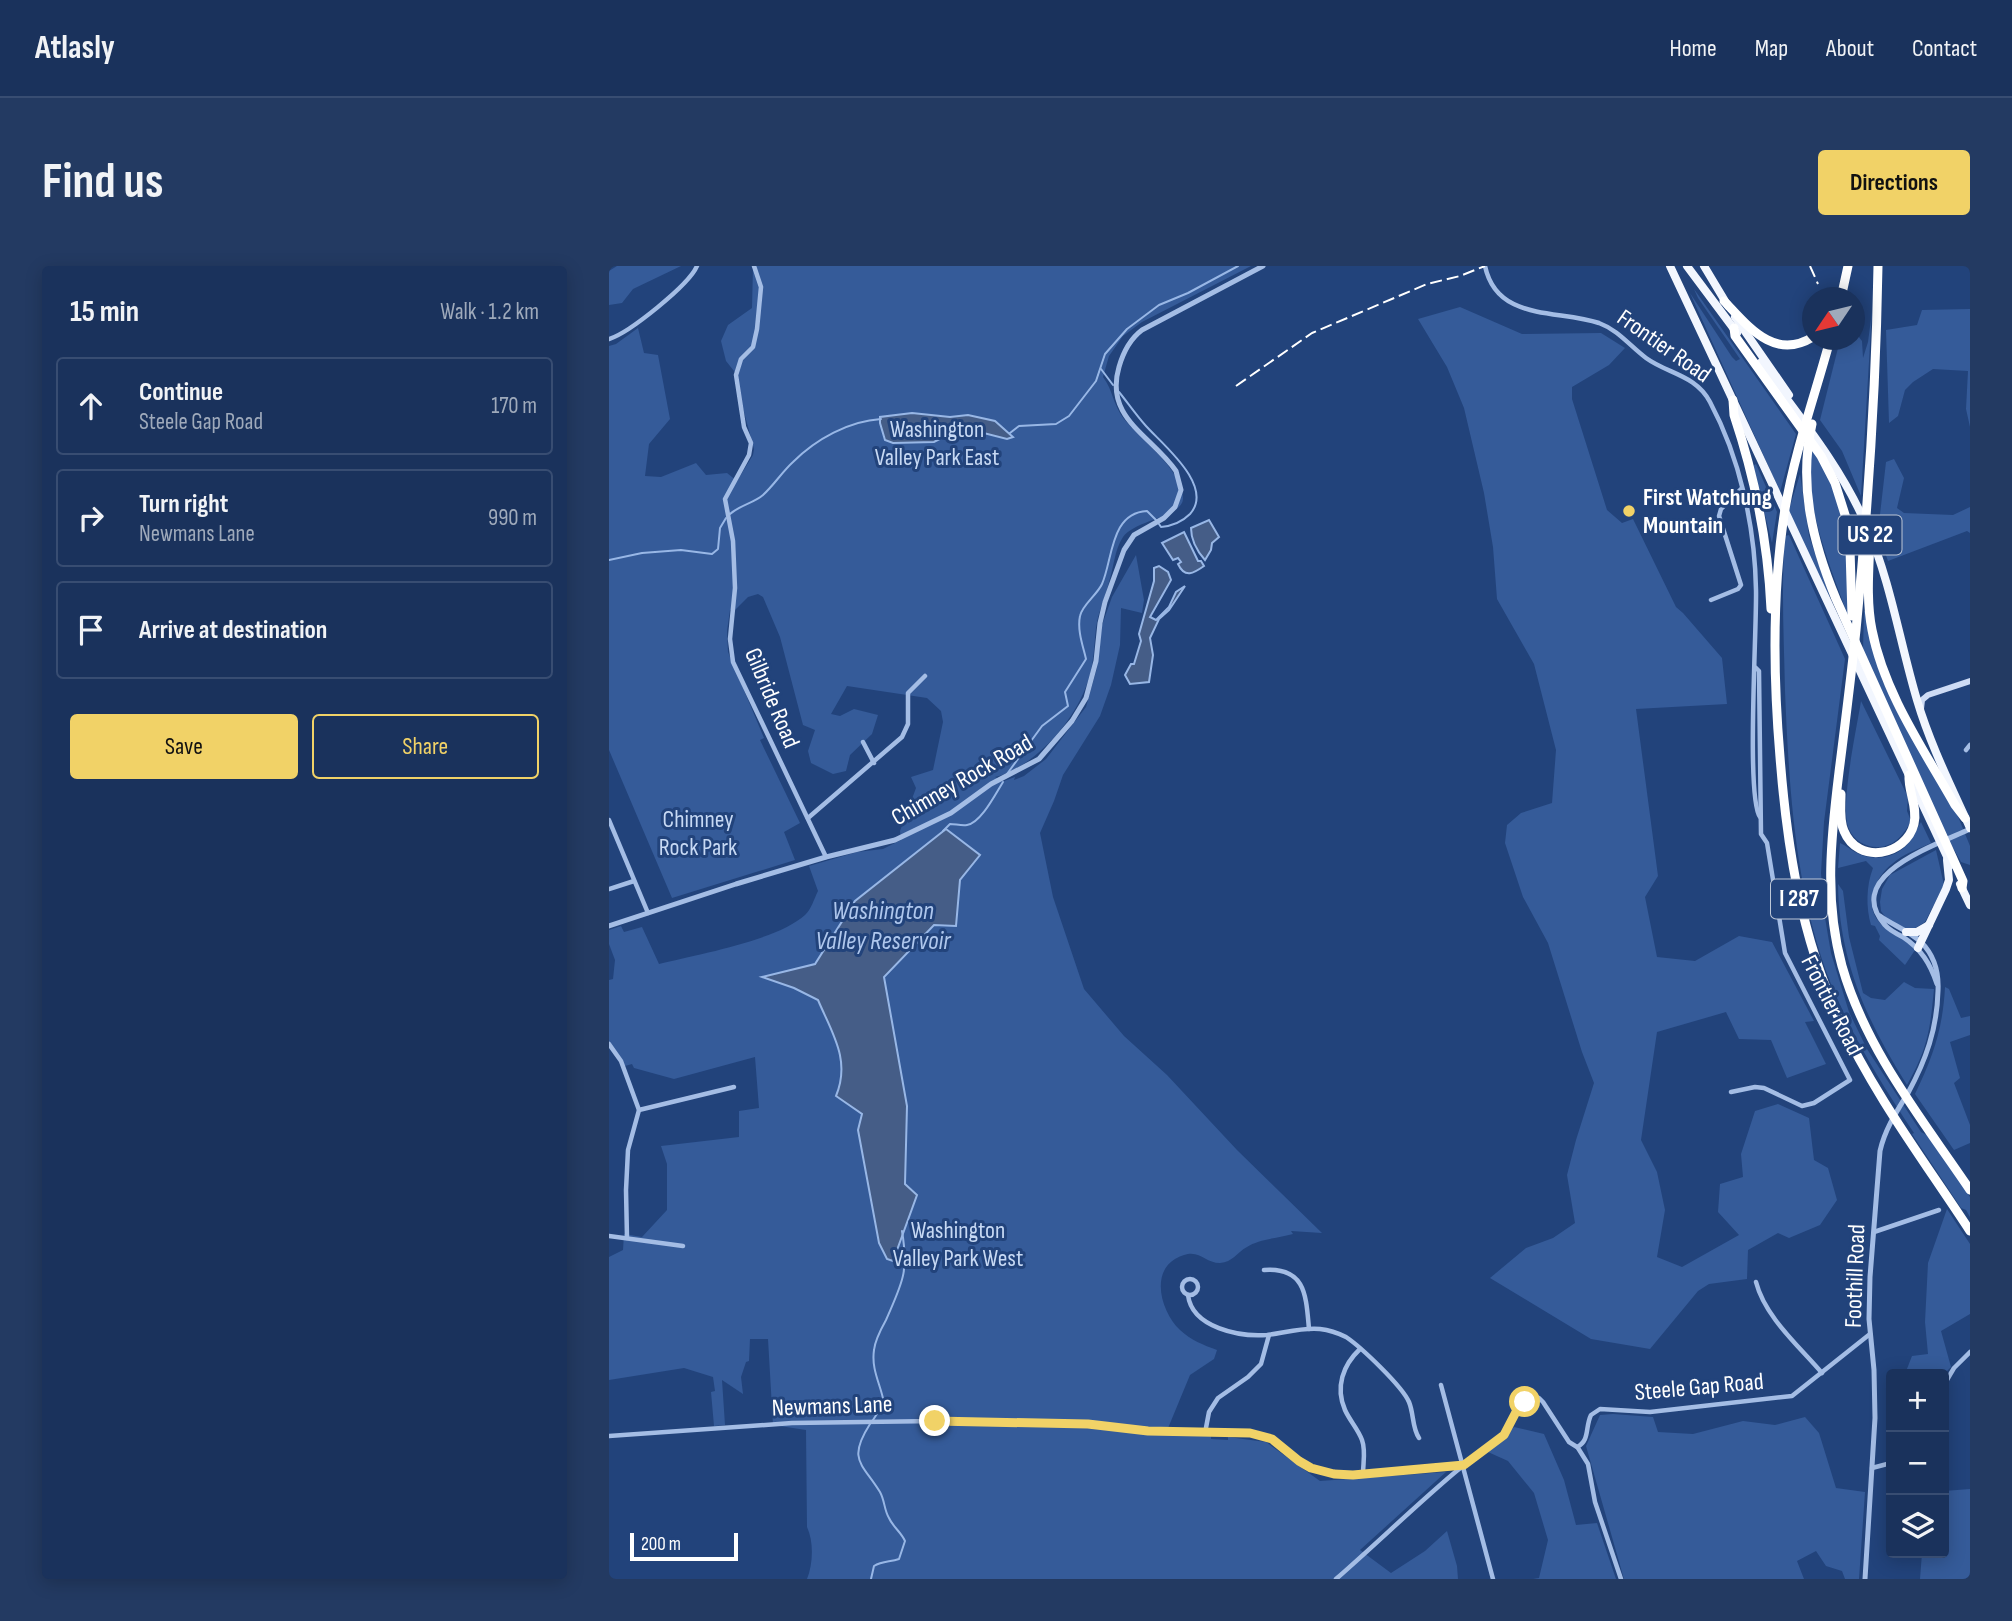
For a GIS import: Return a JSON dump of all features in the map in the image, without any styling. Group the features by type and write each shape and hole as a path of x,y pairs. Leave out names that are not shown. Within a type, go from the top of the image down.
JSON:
{"highway":[{"name":"US 22","path":"1670,266 1970,905"},
{"name":"US 22","path":"1687,266 1835,466 1867,528 1884,574 1922,716 1970,828"},
{"path":"1704,266 1801,413 1801,419"},
{"path":"1843,287 1848,266"},
{"path":"1878,266 1867,504 1869,613 1882,667 1904,714 1965,818"},
{"path":"1724,300 1749,328 1765,339 1790,345 1802,342"},
{"path":"1734,328 1735,336 1821,456 1835,483 1845,514 1850,550 1850,664"},
{"path":"1827,350 1804,448 1809,511 1828,579 1963,881 1962,888"},
{"path":"1733,400 1734,415 1755,485 1763,526 1775,666"},
{"name":"I 287","path":"1804,448 1790,487 1783,524 1777,579 1775,666 1780,756 1791,857 1800,905 1815,957 1839,1018 1863,1066 1970,1231"},
{"path":"1850,664 1871,515 1873,488 1868,479"},
{"name":"I 287","path":"1850,664 1831,837 1830,884 1835,932 1849,986 1878,1053 1970,1189"},
{"path":"1839,775 1842,782 1841,818 1844,831 1854,845 1876,853 1895,848 1905,840 1912,829 1915,810 1909,775"},
{"path":"1919,945 1949,880 1947,857"},
{"path":"1941,901 1950,895 1956,895 1970,905"},
{"path":"1906,933 1917,932 1929,925"}],"main road":[{"path":"1922,716 1921,703 1928,695 1970,681"},
{"path":"1913,687 1919,693 1928,695"}],"street":[{"path":"609,339 617,336 684,284 697,266"},
{"name":"Gilbride Road","path":"754,266 761,287 756,336 753,347 741,359 736,375 744,426 751,443 749,455 725,499 733,541 735,588 731,656 826,857"},
{"name":"Chimney Rock Road","path":"609,926 702,894 826,857 895,840 951,813 991,784 1046,754 1082,706 1094,674 1105,602 1124,550 1134,535 1173,510 1180,497 1178,475 1173,466 1123,412 1117,401 1115,387 1123,356 1137,334 1263,266"},
{"name":"Frontier Road","path":"1485,266 1493,287 1514,304 1535,312 1601,324 1612,329 1645,358 1695,384 1711,404 1734,457 1742,488 1755,573 1755,668 1759,671 1761,834 1767,843 1785,953 1850,1080 1814,1103 1803,1106 1764,1088 1731,1092"},
{"path":"1711,600 1738,589 1741,583 1719,516 1721,509 1742,488"},
{"path":"808,818 874,763 906,731 908,693 925,676"},
{"path":"863,742 874,763"},
{"path":"609,820 648,913"},
{"path":"1880,916 1875,896 1882,878 1893,866 1970,828"},
{"path":"609,889 634,881"},
{"name":"Foothill Road","path":"1865,1579 1875,1418 1870,1334 1873,1233 1880,1151 1887,1129 1925,1059 1933,1035 1939,976 1935,963 1919,945 1880,916"},
{"name":"Foothill Road","path":"1880,916 1886,926 1919,945"},
{"path":"609,1044 621,1060 639,1110 628,1150 627,1238"},
{"path":"639,1110 734,1087"},
{"path":"1873,1233 1939,1210"},
{"path":"609,1236 683,1246"},
{"path":"1263,1270 1284,1272 1297,1279 1306,1298 1309,1329"},
{"path":"1756,1282 1770,1311 1822,1373"},
{"path":"1188,1295 1194,1310 1214,1326 1240,1333 1269,1335 1318,1329 1338,1334 1360,1349 1406,1397 1419,1438"},
{"name":"Steele Gap Road","path":"1577,1447 1583,1444 1586,1438 1591,1415 1600,1409 1650,1412 1784,1398 1796,1394 1870,1334"},
{"path":"1205,1433 1209,1412 1218,1398 1248,1377 1261,1364 1269,1335"},
{"path":"1360,1349 1351,1357 1344,1370 1341,1394 1346,1411 1362,1439 1363,1474"},
{"path":"1949,1376 1970,1352"},
{"path":"1441,1385 1493,1579"},
{"path":"1336,1579 1464,1465 1504,1435 1520,1407 1534,1398 1543,1402 1569,1442 1577,1447 1588,1464 1595,1502 1621,1579"},
{"name":"Newmans Lane","path":"609,1436 792,1423 880,1421 1088,1424 1205,1433 1258,1434 1277,1442 1299,1461 1321,1472 1341,1475 1464,1465"},
{"path":"1871,1468 1886,1464"}],"green space":[{"path":"617,266 681,266 633,289 622,303 609,305 609,271"},
{"path":"753,266 1251,266 1142,322 1123,336 1109,356 1103,377 1117,408 1169,467 1181,488 1183,499 1175,510 1137,526 1120,542 1097,622 1090,674 1073,713 1037,754 1009,772 995,777 1004,781 1024,776 1046,759 1086,707 1097,668 1102,625 1112,597 1136,555 1144,600 1142,613 1121,608 1120,645 1111,685 1100,716 1063,775 1040,833 1053,897 1084,989 1124,1036 1167,1075 1237,1150 1322,1233 1291,1231 1293,1234 1252,1244 1224,1262 1214,1262 1190,1254 1175,1259 1167,1266 1163,1274 1161,1294 1168,1314 1184,1334 1217,1350 1214,1359 1190,1375 1166,1433 1266,1442 1320,1481 1446,1472 1360,1550 1391,1573 1425,1551 1447,1531 1458,1579 807,1579 812,1553 807,1527 806,1430 773,1425 768,1339 750,1339 749,1361 746,1362 741,1377 743,1394 722,1380 725,1425 714,1426 711,1392 715,1391 713,1377 684,1368 609,1380 609,1257 623,1250 624,1234 642,1237 667,1210 667,1164 661,1146 739,1137 739,1111 759,1108 755,1057 674,1079 634,1068 632,1064 625,1066 609,1041 609,980 613,979 615,960 609,944 609,930 621,926 624,932 642,927 659,964 736,946 792,924 807,913 818,891 809,866 857,852 883,849 901,840 900,831 916,788 911,777 933,770 943,722 941,711 927,698 847,686 831,714 840,716 854,709 878,715 872,734 850,755 846,771 833,774 811,763 808,751 815,730 803,725 780,637 763,597 758,594 748,597 735,610 730,610 728,652 764,738 760,740 800,823 784,832 795,860 672,898 609,750 609,346 638,328 644,353 658,355 670,419 649,444 645,476 661,477 696,463 706,475 727,473 737,481 754,449 738,390 738,376 726,361 721,341 728,325 752,308"},
{"path":"1694,289 1796,434 1780,492 1690,293 1732,357 1736,361 1740,359"},
{"path":"1460,307 1522,334 1601,333 1625,348 1609,365 1572,387 1572,399 1607,510 1622,523 1633,519 1676,607 1722,658 1727,704 1636,709 1658,876 1645,897 1657,957 1695,961 1739,936 1772,942 1814,1021 1805,1022 1826,1064 1787,1078 1771,1040 1739,1039 1726,1012 1657,1032 1641,1140 1657,1172 1665,1210 1657,1257 1682,1267 1739,1235 1718,1212 1720,1184 1743,1177 1741,1154 1755,1111 1778,1104 1809,1118 1814,1160 1828,1168 1837,1200 1820,1225 1789,1238 1778,1233 1748,1250 1747,1279 1709,1284 1698,1291 1650,1349 1591,1339 1490,1278 1526,1248 1553,1238 1575,1223 1567,1175 1594,1083 1548,943 1523,897 1505,843 1507,825 1521,813 1552,803 1556,750 1534,664 1497,599 1493,547 1484,493 1464,408 1447,367 1418,319"},
{"path":"1970,309 1970,427 1966,409 1968,371 1933,369 1905,390 1898,416 1889,423 1886,330 1917,325 1922,310"},
{"path":"1872,311 1861,496 1842,451 1820,420 1838,350 1863,350 1863,358"},
{"path":"1812,448 1831,482 1841,517 1849,618 1827,557 1814,510 1809,466"},
{"path":"1894,459 1904,478 1897,508 1904,513 1953,515 1970,507 1970,533 1967,531 1888,561 1878,532 1886,462"},
{"path":"1756,464 1777,512 1772,543 1753,466"},
{"path":"1800,474 1809,536 1831,600 1788,513"},
{"path":"1789,535 1845,659 1824,822 1821,873 1831,953 1849,1012 1867,1049 1921,1132 1927,1135 1970,1197 1970,1217 1966,1210 1961,1208 1912,1134 1914,1133 1858,1042 1831,984 1809,913 1796,839 1787,728 1783,575 1785,536"},
{"path":"1864,611 1867,611 1875,658 1883,682 1955,809 1970,846 1970,865 1961,862 1946,835 1863,650"},
{"path":"1861,701 1908,797 1907,811 1911,821 1898,838 1879,847 1861,843 1851,833 1846,819 1847,787"},
{"path":"1921,822 1931,843 1901,857 1886,870 1876,884 1872,900 1872,908 1880,923 1915,950 1905,965 1879,940 1875,926 1871,925 1868,897 1873,868 1866,861 1838,868 1840,843 1856,853 1880,858 1900,851 1910,841"},
{"path":"1936,850 1944,885 1925,922 1912,930 1905,930 1886,918 1881,911 1882,889 1890,875"},
{"path":"1838,884 1843,891 1849,937 1863,993 1871,998 1885,1000 1904,982 1915,988 1934,989 1927,1038 1920,1060 1907,1085 1879,1037 1858,989 1844,939"},
{"path":"1945,987 1949,989 1961,1018 1970,1016 1970,1035 1950,1042 1960,1078 1954,1083 1970,1125 1970,1143 1954,1150 1915,1094 1936,1042"},
{"path":"1947,1209 1970,1244 1970,1314 1941,1331 1951,1367 1949,1369 1907,1369 1912,1356 1928,1354 1925,1322 1928,1263"},
{"path":"1600,1415 1653,1417 1658,1432 1693,1434 1743,1421 1775,1425 1805,1417 1819,1433 1836,1488 1865,1492 1859,1579 1845,1579 1842,1571 1826,1566 1816,1551 1797,1561 1804,1579 1624,1579 1586,1446"},
{"path":"1514,1427 1544,1434 1564,1480 1576,1525 1597,1523 1616,1579 1533,1579 1539,1578 1548,1540 1534,1493 1508,1461 1488,1452"},
{"path":"1970,1489 1970,1579 1920,1579 1922,1558 1949,1558 1949,1491"}],"water":[{"path":"912,413 950,417 968,415 995,421 1013,437 1007,439 968,429 957,430 934,442 893,443 885,440 880,417"},
{"path":"1209,520 1219,537 1212,543 1205,560 1195,545 1191,528"},
{"path":"1184,532 1198,561 1204,566 1190,573 1181,569 1178,564 1181,562 1178,558 1173,560 1162,543"},
{"path":"1159,566 1168,572 1171,580 1150,617 1156,620 1169,607 1176,592 1185,586 1169,610 1159,619 1150,638 1153,655 1149,682 1130,684 1125,675 1131,664 1134,664 1141,641 1139,634 1154,581 1154,568"},
{"name":"Washington Valley Reservoir","path":"946,829 980,855 960,880 956,926 934,925 884,977 907,1106 905,1184 917,1195 893,1261 887,1259 879,1243 858,1130 862,1114 836,1096 840,1083 841,1059 834,1035 818,1000 762,977 815,964 855,901"}],"waterway":[{"path":"1010,433 1019,426 1056,424 1069,416 1096,381 1105,354 1127,329 1159,305 1238,266"},
{"path":"1101,369 1113,385"},
{"path":"1119,392 1142,422 1174,454 1196,491 1196,503 1187,517 1169,526 1161,527 1159,524"},
{"path":"730,514 763,495 793,462 823,439 845,427 881,419"},
{"path":"1007,774 1042,726 1068,706 1065,692 1086,659 1080,632 1080,616 1102,584 1119,528 1135,514 1147,511 1156,520"},
{"path":"609,560 642,553 681,550 712,554 718,549 720,528 726,518"},
{"path":"943,831 950,824 967,825 978,819 1003,782"},
{"path":"873,1420 884,1403 875,1371 874,1350 903,1277 905,1257 902,1231"},
{"path":"870,1424 859,1446 860,1461 880,1492 891,1521 905,1541 899,1559 874,1566 871,1579"}],"railway":[{"path":"1236,386 1312,333 1427,284 1460,276 1485,266"},
{"path":"1810,266 1818,284"}],"place":[{"name":"First Watchung Mountain","path":"1629,511"}],"route":[{"path":"935,1421 1088,1424 1148,1431 1258,1434 1280,1444 1311,1468 1321,1472 1353,1475 1464,1465 1504,1435 1516,1412 1525,1402"}],"park label":[{"name":"Washington Valley Park East","path":"937,443"},
{"name":"Chimney Rock Park","path":"698,833"},
{"name":"Washington Valley Park West","path":"958,1244"}]}
